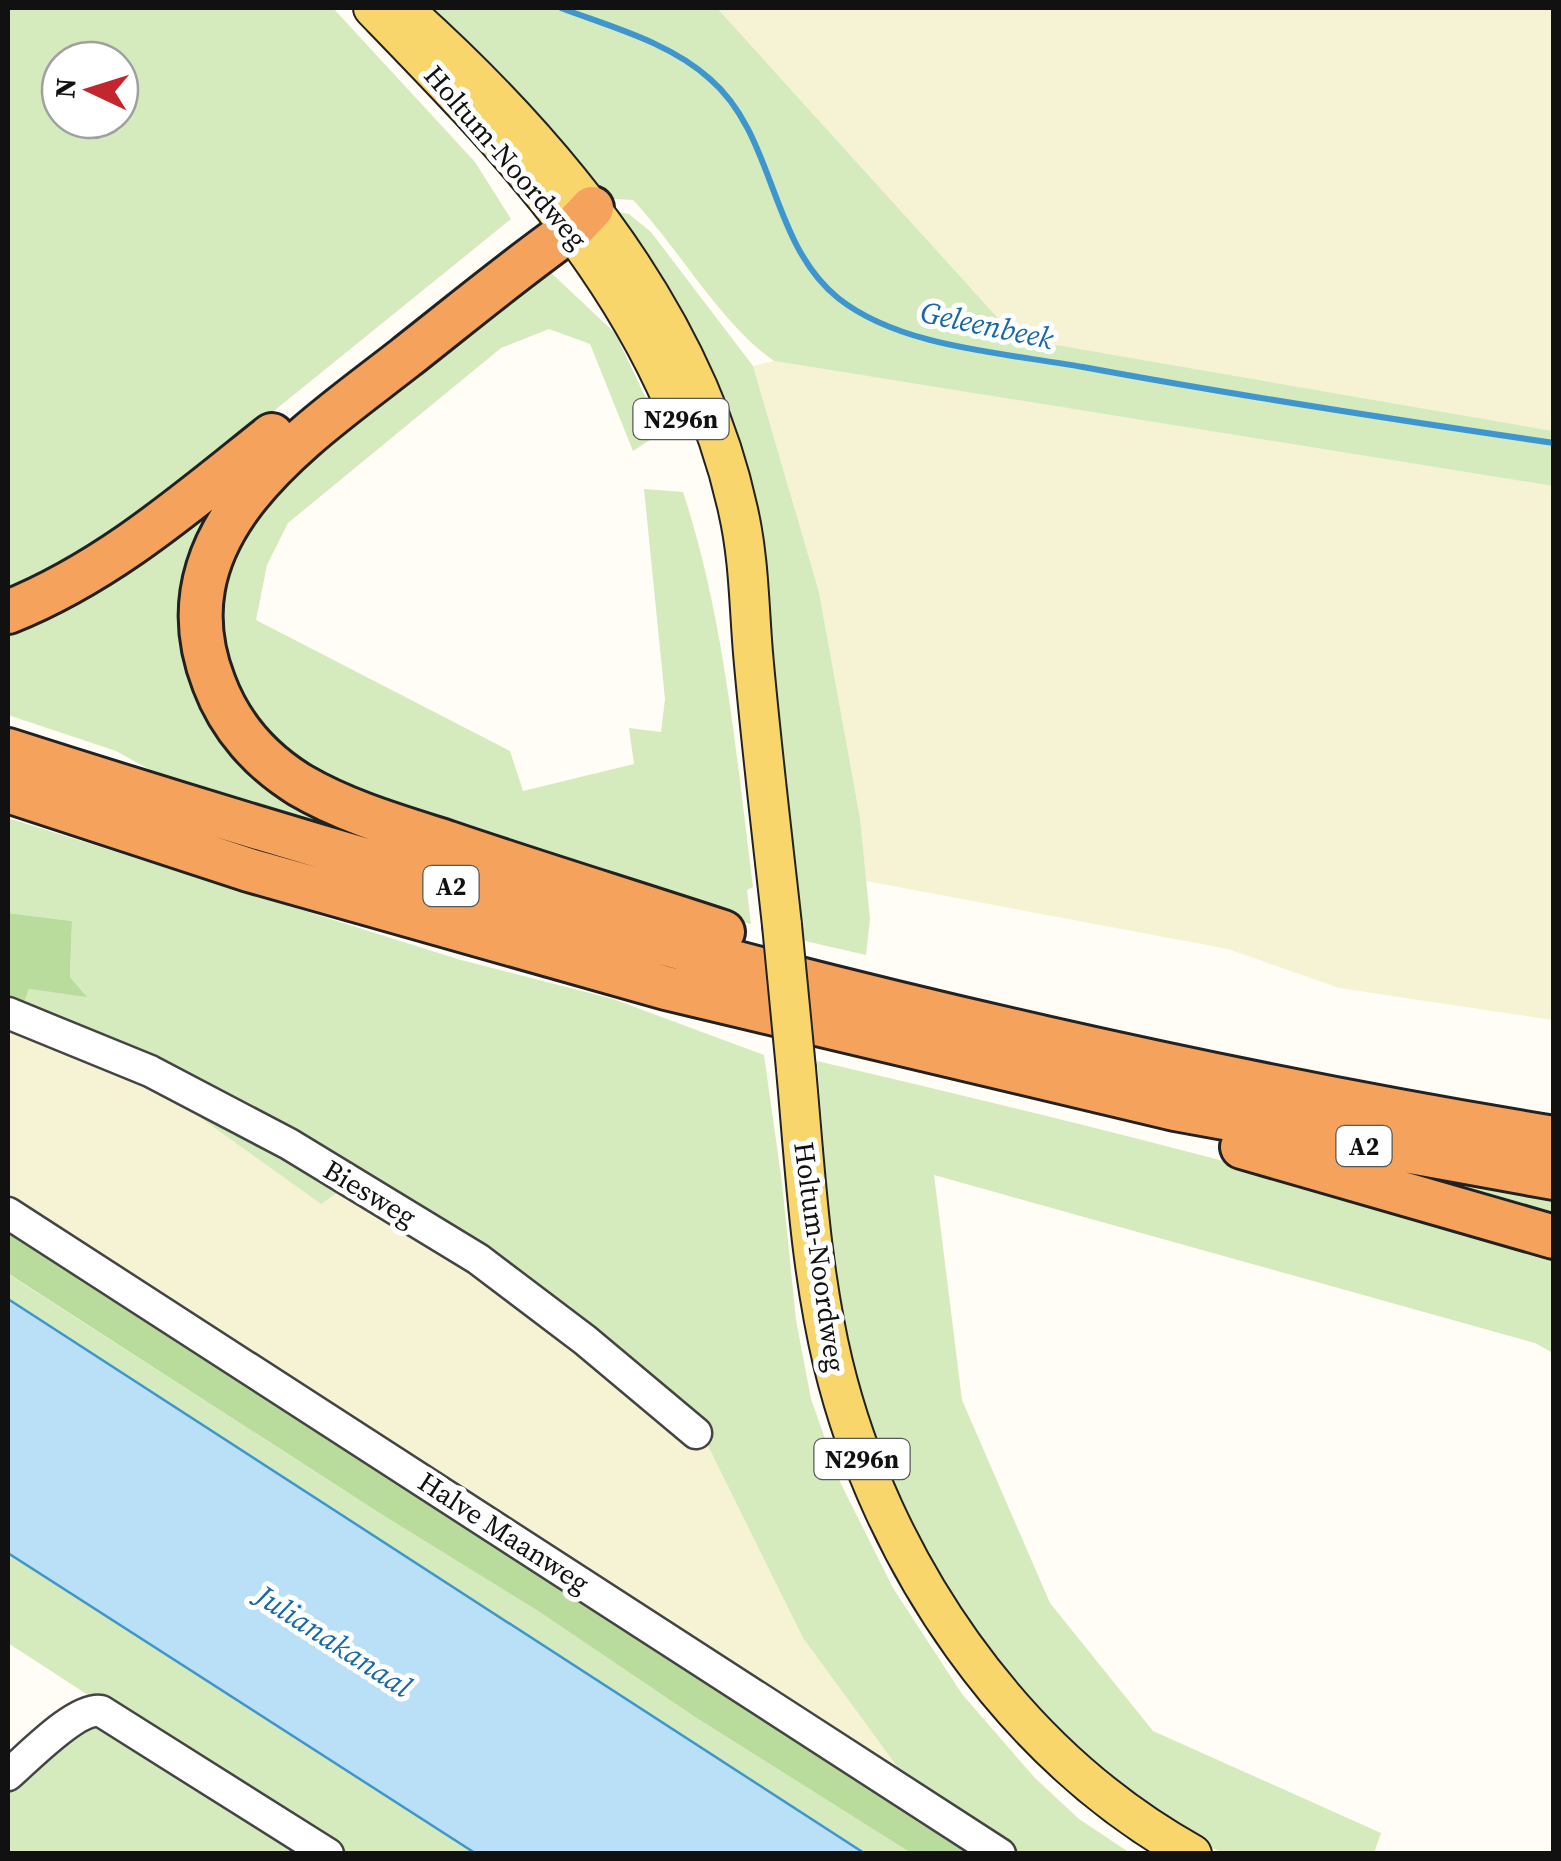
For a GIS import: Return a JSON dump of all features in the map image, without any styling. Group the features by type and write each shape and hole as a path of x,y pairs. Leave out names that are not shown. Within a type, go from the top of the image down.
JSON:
{"highway":[{"path":"8,612 80,578 155,528 574,215"},
{"name":"A2","path":"574,215 326,420 253,486 219,538 202,602 203,640 217,691 234,722 257,751 286,776 324,798 457,846 788,953 899,1003"},
{"name":"A2","path":"8,750 258,830 464,890 899,1003 1052,1040 1369,1107 1554,1138"},
{"name":"A2","path":"8,791 249,870 666,988 1175,1109 1554,1178"},
{"name":"A2","path":"1175,1109 1244,1148 1554,1237"}],"main road":[{"name":"Holtum-Noordweg","path":"372,8 503,146 637,273 676,342 714,429 738,511 749,573 753,651 812,1237 832,1361 855,1440 893,1528 953,1630 1015,1710 1088,1782 1192,1854"},
{"name":"Holtum-Noordweg","path":"402,8 486,87 574,215"}],"street":[{"name":"Biesweg","path":"8,1013 150,1072 289,1144 462,1249 585,1340 696,1433"},
{"name":"Halve Maanweg","path":"8,1214 1000,1854"},
{"path":"8,1775 76,1717 94,1709 129,1725 328,1854"}],"shaded area":[{"path":"717,8 1553,8 1553,431 1016,338"},
{"path":"774,361 1553,486 1553,1020 1339,988 1228,949 866,881 860,818 819,592 753,366"},
{"path":"8,1020 85,1046 427,1229 706,1442 803,1638 926,1806 8,1216"}],"green space":[{"path":"8,8 333,8 475,162 511,219 143,517 8,594"},
{"path":"416,8 717,8 1016,338 1553,431 1553,486 774,361 718,307 633,200 601,198"},
{"path":"614,211 629,214 651,232 753,366 819,592 860,818 870,919 866,955 801,940 746,503"},
{"path":"548,270 615,333 662,432 633,451 590,344 549,329 501,348 288,523 267,565 256,620 510,751 523,791 634,764 629,728 661,732 665,699 644,489 683,492 709,589 727,688 753,887 747,890 751,924 430,833 284,755 242,705 217,623 228,558 284,478"},
{"path":"374,366 205,557 249,755 651,923 163,777 116,751 8,715 8,619"},
{"path":"8,818 461,960 613,999 764,1055 796,1320 811,1399 841,1484 893,1588 962,1694 1035,1778 1079,1819 1130,1853 1007,1853 926,1806 803,1638 706,1442 600,1358 345,1187 321,1204 201,1118 194,1099 17,1021 29,989 86,996 70,977 72,921 8,913"},
{"path":"8,913 72,921 70,977 87,997 29,989 17,1021 8,1020"},
{"path":"817,1061 1187,1152 1553,1255 1553,1353 1535,1343 934,1175 962,1400 1050,1603 1153,1731 1381,1833 1374,1853 1223,1853 1199,1842 1123,1789 1054,1731 979,1642 900,1519 857,1397 834,1272"},
{"path":"1262,1144 1553,1196 1553,1227"},
{"path":"8,1216 993,1853 911,1853 8,1274"},
{"path":"8,1274 911,1853 864,1853 822,1827 8,1299"},
{"path":"8,1553 475,1853 331,1853 8,1643"},
{"path":"95,1721 302,1854 8,1854 8,1791"}],"water":[{"name":"Julianakanaal","path":"8,1299 864,1853 475,1853 8,1553"}],"waterway":[{"name":"Geleenbeek","path":"561,8 658,45 710,79 732,102 748,129 798,248 815,275 838,298 892,328 988,352 1554,443"}]}
